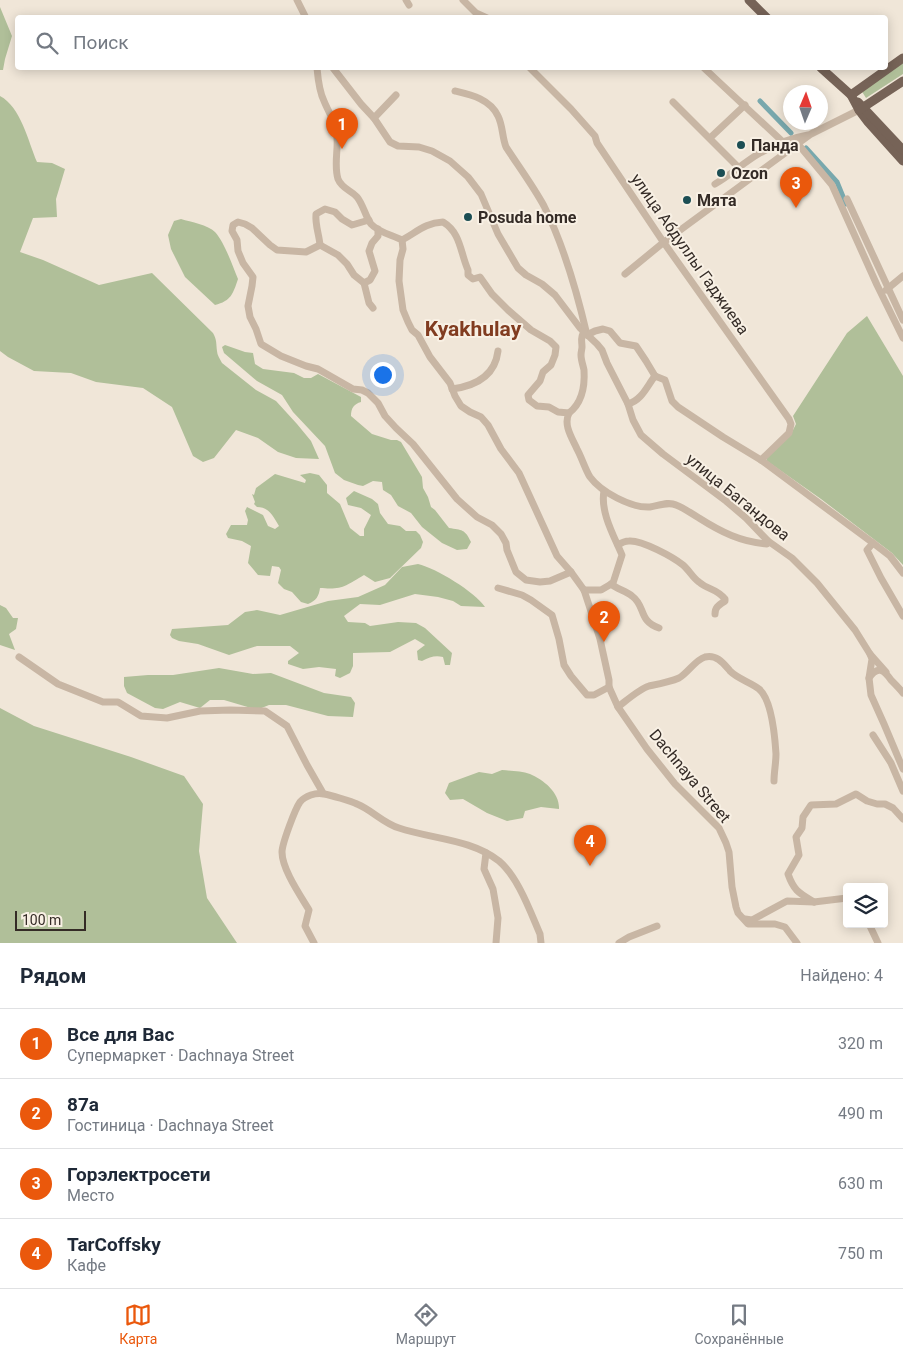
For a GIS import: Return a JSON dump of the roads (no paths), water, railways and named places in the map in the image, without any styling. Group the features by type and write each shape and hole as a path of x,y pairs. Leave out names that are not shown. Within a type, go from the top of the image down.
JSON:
{"main road":[{"path":"749,0 764,15"},
{"path":"888,68 903,58"},
{"path":"823,70 851,94 868,122 903,161"},
{"path":"851,94 886,70"},
{"path":"861,108 903,82"},
{"path":"861,108 903,150"}],"street":[{"path":"296,0 304,15"},
{"path":"463,0 479,15"},
{"path":"317,70 323,100 337,132 336,160 338,178 342,186 357,197 370,224 402,240 428,225 443,222 448,225 459,240 468,275 472,278 480,277 492,294 508,310 531,330 550,341 556,347 551,365 542,372 540,381 528,395 529,400 537,406 550,407 558,412 569,413"},
{"name":"улица Багандова","path":"335,70 374,118 387,138 394,144 432,151 450,161 468,177 481,194 498,234 518,268 542,284 554,295 602,350 641,435 731,505 768,541 792,558 817,583 855,630 870,654 903,693"},
{"name":"улица Абдуллы Гаджиева","path":"532,70 595,136 597,143 664,242 791,424 789,433 761,460"},
{"path":"706,70 782,142"},
{"path":"455,91 482,98 498,116 506,148 543,205 561,244 580,303 586,333"},
{"path":"374,118 396,95"},
{"path":"673,102 740,168"},
{"path":"710,138 745,105"},
{"path":"625,274 664,242 811,134 861,108"},
{"path":"715,184 760,153 790,138 811,134"},
{"path":"798,144 832,186 903,338"},
{"path":"847,199 903,320"},
{"path":"320,244 319,232 315,225 316,214 325,209 335,212 352,225 369,220"},
{"path":"320,244 306,252 277,250 252,228 238,222 233,226 232,231 237,240 238,251 252,277 248,306 250,317 261,344 281,356 318,369 353,389 368,393 378,403 385,416 413,444 457,499 477,517 492,525 500,534 506,543 516,572 526,580 550,581 571,572"},
{"path":"364,283 370,280 375,272 369,251 372,243 378,236 378,229"},
{"name":"Dachnaya Street","path":"402,240 403,249 399,271 403,310 408,322 412,330 418,335 430,357 450,383 461,406 481,418 493,432 501,449 519,473 557,556 584,590 600,639 609,687 618,707 647,749 676,784 719,828 729,852 734,898 740,916"},
{"path":"320,244 338,255 354,275 364,283 369,303 373,308"},
{"path":"882,293 903,276"},
{"path":"768,541 766,544 740,540 726,534 674,503 638,506 604,491 590,477 567,427 569,413 575,409 582,395 584,368 581,356 581,335 603,329 610,331 620,343 636,346 655,376 664,380 672,402 761,460 873,542 890,556 903,573"},
{"path":"452,390 466,387 483,378 494,366 498,351"},
{"path":"628,404 642,394 655,376"},
{"path":"584,590 601,590 611,584 616,576 622,554 602,501 604,491"},
{"path":"618,544 629,540 660,550 677,560 700,583 714,589 725,599 725,602 718,605 715,614"},
{"path":"873,542 867,550 903,616"},
{"path":"611,584 633,596 647,622 660,628"},
{"path":"498,588 522,595 552,615 564,665 587,695 594,695 609,687"},
{"path":"870,654 872,659 869,678 870,695 903,769"},
{"path":"19,657 58,684 103,702 118,702 141,716 167,718 200,711 265,711 287,726 306,765 323,793"},
{"path":"618,707 648,686 679,678 704,657 713,657 724,663 730,672 760,689 764,694 768,703 776,752 774,781"},
{"path":"869,678 872,673 879,670 884,671"},
{"path":"873,735 891,763 903,791"},
{"path":"314,943 305,926 309,910 287,871 282,852 286,834 300,802 307,796 323,793 357,804 389,825 451,840 486,853 500,862 515,879 540,934 541,943"},
{"path":"814,902 796,890 788,874 798,855 796,838 802,828 803,817 811,805 836,804 856,794 867,801 885,804 893,808 903,819"},
{"path":"486,853 484,869 493,889 498,918 496,943"},
{"path":"740,916 752,920 786,901 814,902 843,898"},
{"path":"740,916 748,924 775,924 785,927 797,943"},
{"path":"619,943 657,926"},
{"path":"871,928 878,943"}],"waterway":[{"path":"760,101 791,133"},
{"path":"806,148 837,182 846,204"}],"place":[{"name":"Панда","path":"741,145"},
{"name":"Все для Вас","path":"342,149"},
{"name":"Ozon","path":"721,173"},
{"name":"Мята","path":"687,200"},
{"name":"Горэлектросети","path":"796,208"},
{"name":"Posuda home","path":"468,217"},
{"name":"87а","path":"604,642"},
{"name":"TarCoffsky","path":"590,866"}],"district":[{"name":"Kyakhulay","path":"473,329"}]}
